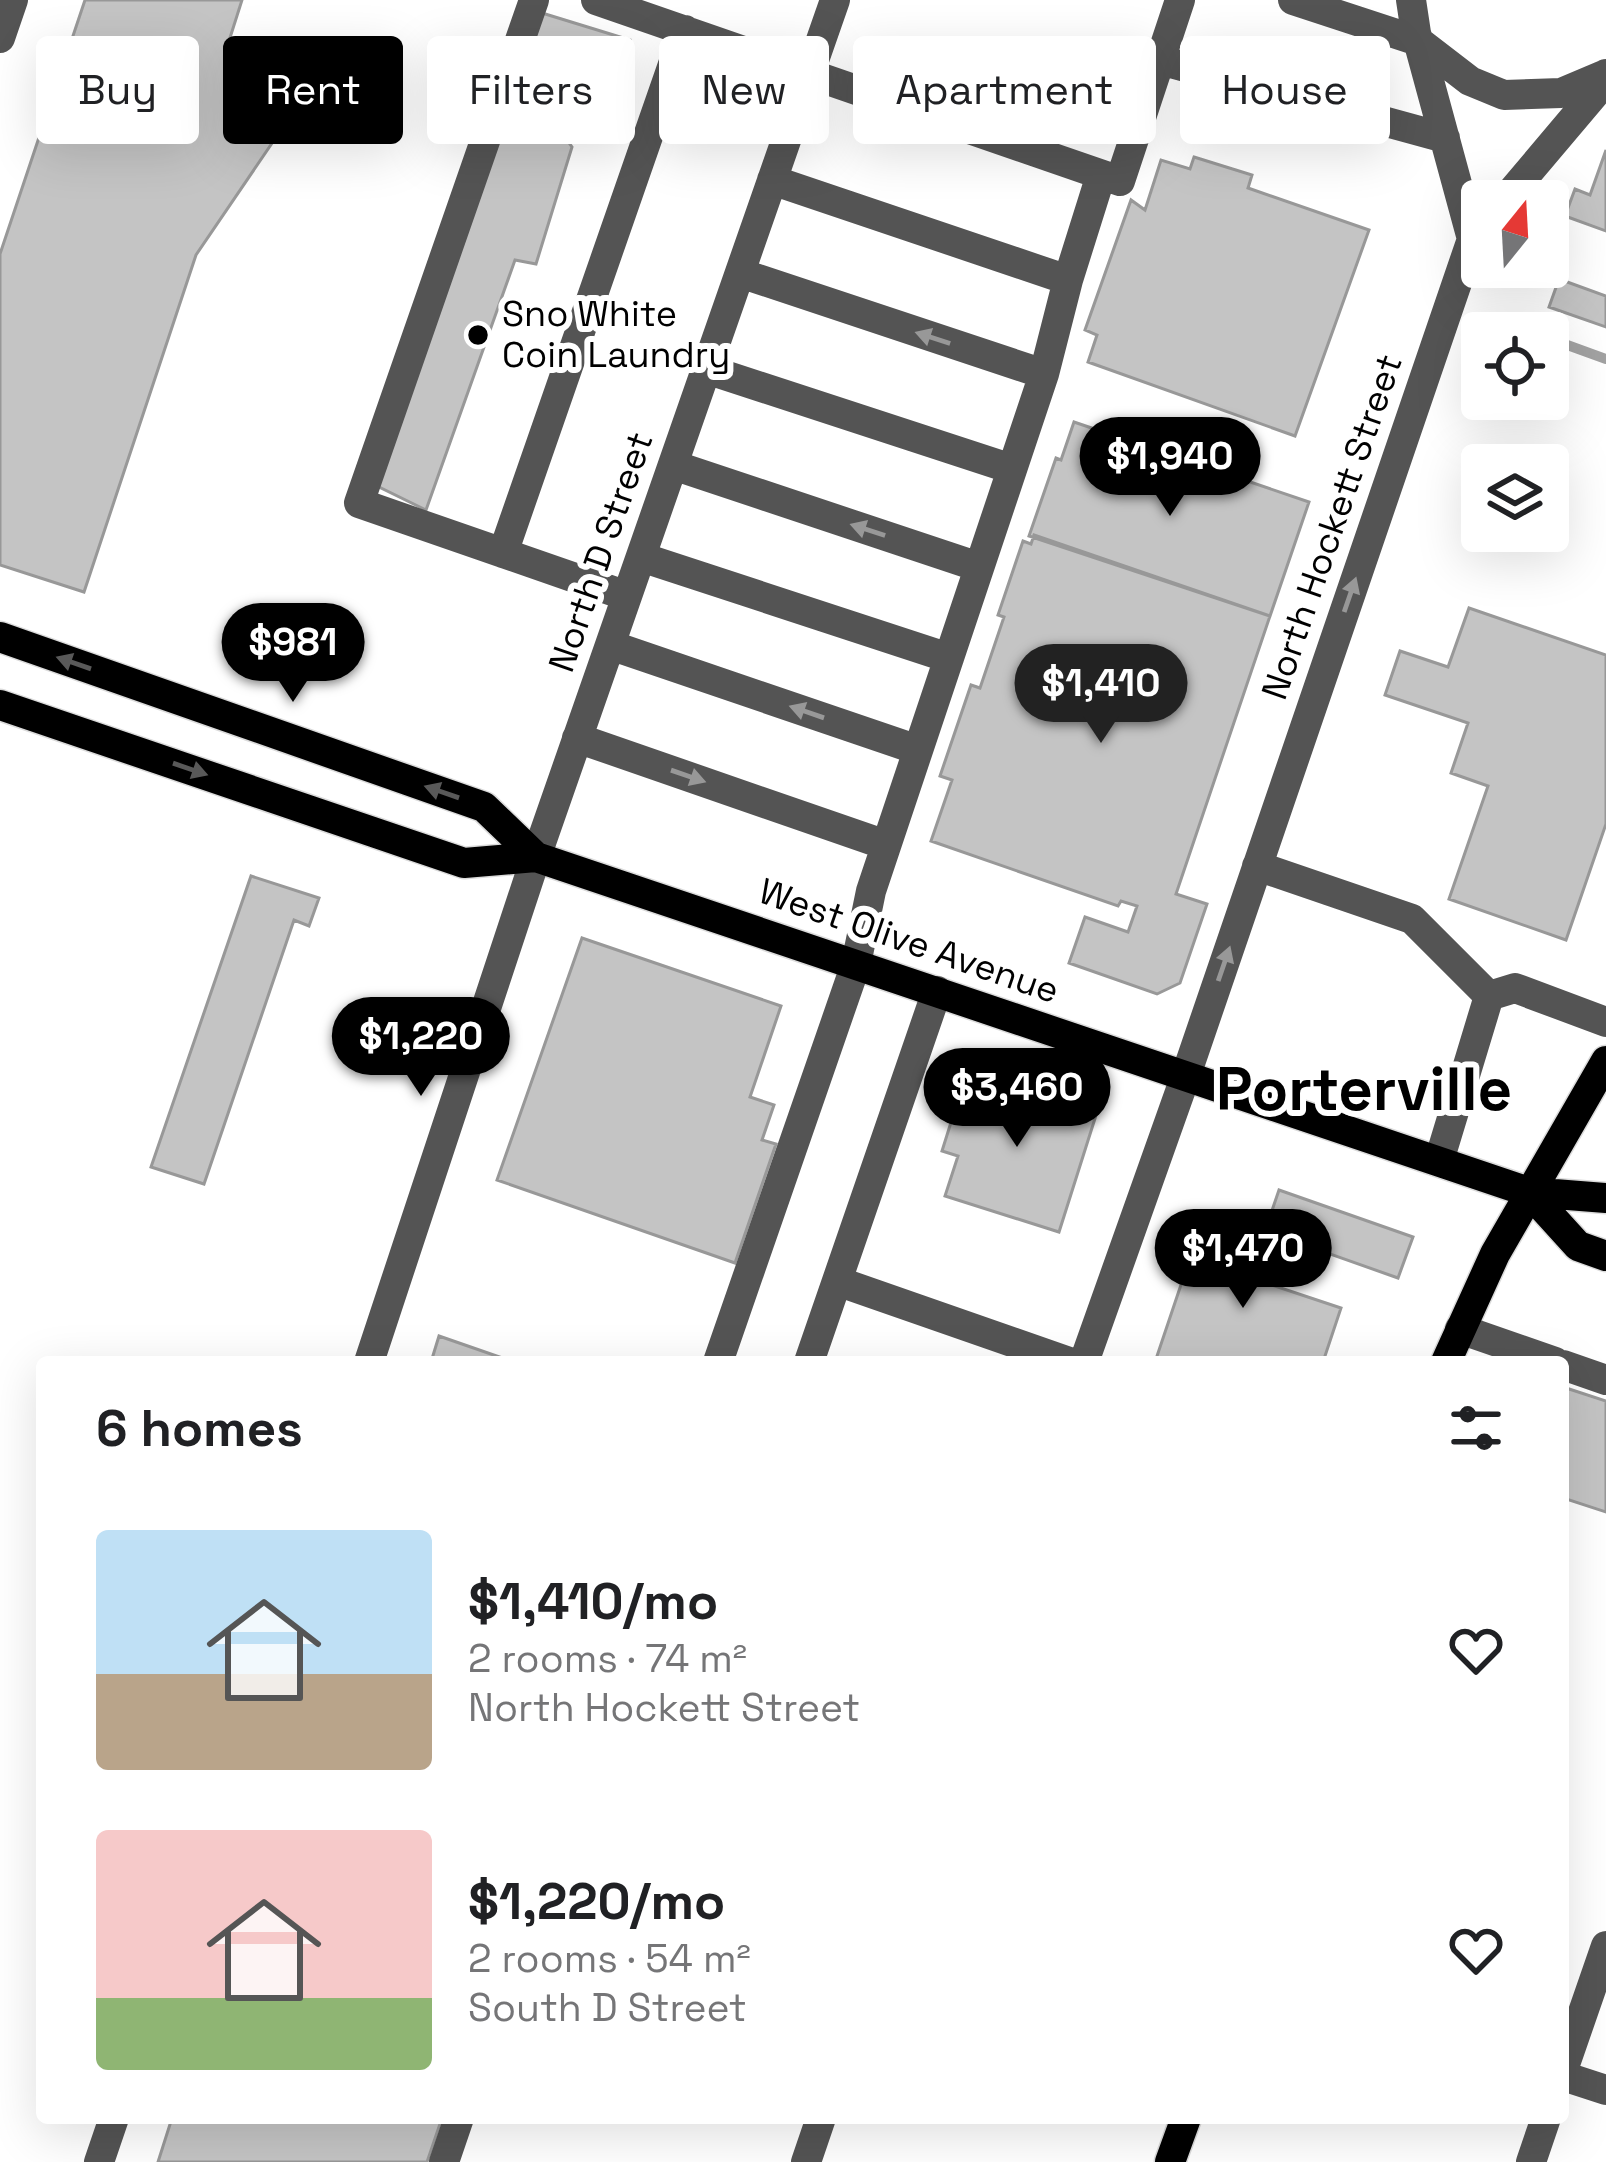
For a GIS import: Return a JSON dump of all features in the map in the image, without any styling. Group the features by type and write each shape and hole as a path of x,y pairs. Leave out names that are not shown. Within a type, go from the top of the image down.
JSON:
{"main road":[{"name":"West Olive Avenue","path":"0,638 484,807 536,857"},
{"name":"West Olive Avenue","path":"0,704 464,863 536,857 1529,1192"},
{"path":"1449,1356 1495,1254 1606,1061"},
{"path":"1529,1192 1606,1198"},
{"path":"1529,1192 1578,1246 1606,1256"},
{"path":"1170,2162 1184,2124"}],"street":[{"path":"0,38 13,0"},
{"path":"534,0 359,503 627,596"},
{"path":"596,0 703,36"},
{"name":"North D Street","path":"822,36 835,0"},
{"path":"829,79 1120,181 1180,0"},
{"path":"1292,0 1418,41 1470,81 1504,95 1562,93 1606,74"},
{"name":"North Hockett Street","path":"1411,0 1418,41 1461,186"},
{"path":"502,553 685,30"},
{"path":"1160,60 1445,138"},
{"path":"1522,180 1606,74"},
{"name":"North D Street","path":"371,1356 536,857 784,144"},
{"path":"720,1356 856,964 871,890 1044,374 1101,175"},
{"path":"772,179 1068,280"},
{"path":"740,273 1044,374"},
{"name":"North Hockett Street","path":"1086,1356 1461,279"},
{"path":"706,369 1012,469"},
{"path":"673,465 979,567"},
{"path":"641,556 949,658"},
{"path":"610,645 918,750"},
{"path":"578,738 886,844"},
{"path":"1257,866 1412,919 1489,996"},
{"path":"1489,996 1515,988 1606,1022"},
{"path":"811,1356 937,991"},
{"path":"1439,1161 1489,996"},
{"path":"837,1281 1052,1356"},
{"path":"1460,1329 1539,1356"},
{"path":"1569,1367 1606,1380"},
{"path":"1569,2055 1606,1946"},
{"path":"1569,2075 1606,2090"},
{"path":"99,2162 112,2124"},
{"path":"444,2162 457,2124"},
{"path":"806,2162 818,2124"},
{"path":"1531,2162 1544,2124"}],"building":[{"path":"85,0 242,0 231,36 223,36 223,144 271,144 196,255 84,592 0,565 0,254 37,144 199,144 199,36 73,36"},
{"path":"542,13 617,36 534,36"},
{"path":"496,144 570,144 536,264 515,260 426,510 377,486"},
{"path":"1606,150 1606,231 1569,217 1575,189 1590,195"},
{"path":"1194,157 1252,175 1248,188 1369,230 1295,436 1088,362 1097,335 1085,330 1131,200 1145,210 1161,160 1190,169"},
{"path":"1569,283 1606,296 1606,327 1569,312 1549,307 1556,288 1569,288"},
{"path":"1074,422 1309,502 1270,616 1029,536"},
{"path":"1034,535 1270,616 1176,894 1207,904 1180,983 1157,994 1069,963 1085,917 1128,932 1137,906 1121,901 1118,906 931,841 952,780 940,776 971,685 980,688 1023,541 1031,544"},
{"path":"1469,608 1606,655 1606,824 1566,940 1449,899 1488,786 1451,773 1468,723 1385,695 1400,651 1448,667"},
{"path":"251,876 319,898 309,926 294,920 204,1184 151,1167"},
{"path":"582,938 781,1006 750,1097 774,1105 762,1140 776,1144 735,1263 497,1180"},
{"path":"985,1074 1098,1109 1059,1232 945,1196 958,1156 942,1151 963,1084 981,1089"},
{"path":"1279,1190 1413,1237 1398,1278 1265,1231"},
{"path":"1222,1218 1266,1233 1251,1278 1341,1308 1325,1356 1157,1356 1190,1258 1206,1264"},
{"path":"439,1336 497,1356 433,1356"},
{"path":"1569,1389 1606,1401 1606,1512 1569,1500"},
{"path":"170,2124 440,2124 427,2162 158,2162"}],"waterway":[{"path":"1569,346 1606,359"}],"place":[{"name":"Sno White Coin Laundry","path":"478,335"}],"district":[{"name":"Porterville","path":"1364,1089"}]}
